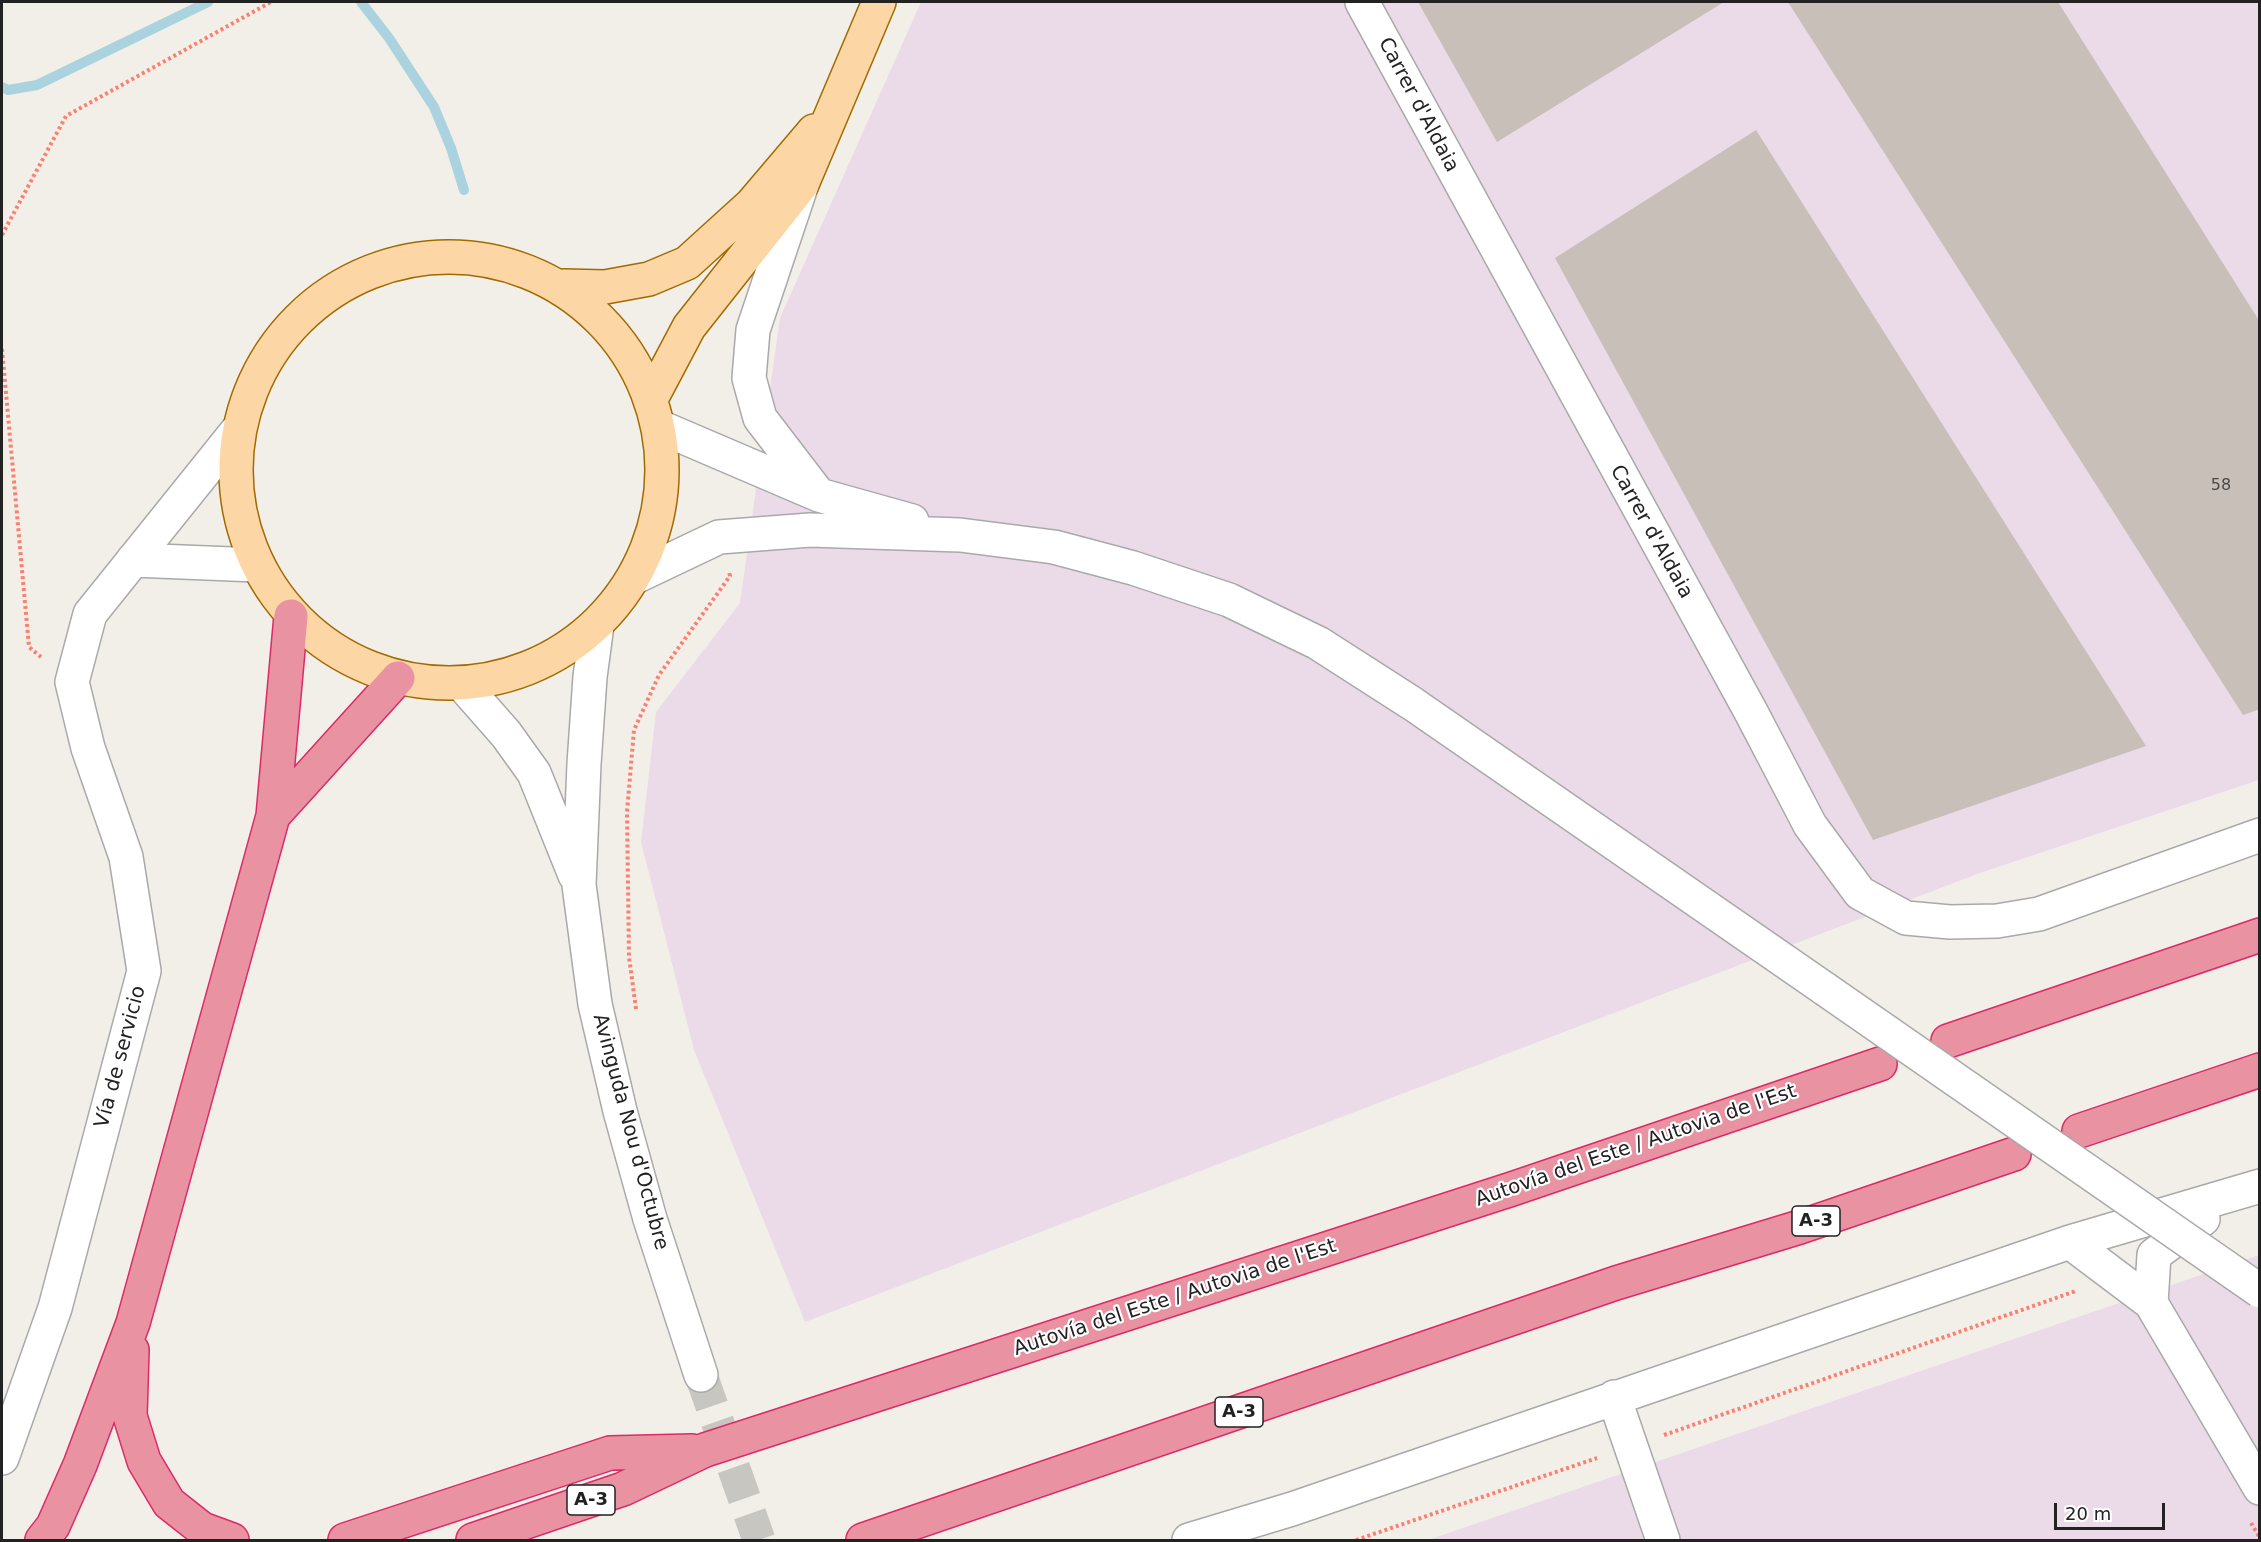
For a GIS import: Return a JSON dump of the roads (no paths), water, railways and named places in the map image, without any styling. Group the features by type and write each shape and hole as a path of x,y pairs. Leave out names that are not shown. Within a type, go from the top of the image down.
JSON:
{"highway":[{"path":"42,1540 53,1526 80,1465 133,1323 273,816 291,616"},
{"path":"273,816 398,678"},
{"path":"1948,1041 2259,935"},
{"name":"Autovía del Este / Autovia de l'Est","path":"473,1540 623,1489 705,1450 1512,1189 1880,1064"},
{"path":"2079,1131 2259,1070"},
{"name":"A-3","path":"863,1540 1604,1286 1800,1227 2014,1154"},
{"path":"133,1323 130,1416 144,1461 169,1503 202,1529 231,1540"},
{"path":"345,1540 610,1453 705,1450"}],"main road":[{"path":"656,412 689,327 802,184 879,2"},
{"path":"564,286 605,286 649,279 687,263 752,204 834,108"},
{"path":"418,256 507,262 564,286 625,345 656,412 664,478 656,529 635,577 597,625 535,666 462,684 398,678 340,655 291,616 256,565 240,522 234,477 237,431 271,349 335,287 418,256"}],"street":[{"name":"Carrer d'Aldaia","path":"1362,2 1751,712 1810,825 1860,893 1906,918 1950,922 1997,921 2039,914 2259,835"},
{"path":"802,184 753,330 749,378 760,418 819,495"},
{"path":"656,412 819,495 960,535"},
{"name":"Vía de servicio","path":"2,1458 55,1308 144,971 126,857 88,748 72,682 90,614 237,431"},
{"path":"635,577 719,537 810,530 960,535 1054,548 1133,568 1229,600 1317,643 1413,704 2259,1291"},
{"path":"133,560 256,565"},
{"path":"579,885 585,742 597,625"},
{"path":"462,684 506,734 534,773 579,885"},
{"name":"Avinguda Nou d'Octubre","path":"579,885 595,1004 620,1111 650,1219 701,1375"},
{"path":"1189,1540 1292,1509 2070,1242 2249,1190"},
{"path":"2151,1303 2154,1255 2249,1190"},
{"path":"2070,1242 2151,1303 2259,1488"},
{"path":"1614,1397 1663,1540"}],"waterway":[{"path":"2,87 8,90 37,85 208,2"},
{"path":"361,2 389,38 434,107 451,148 464,190"}],"tunnel":[{"path":"701,1375 759,1540"}]}
